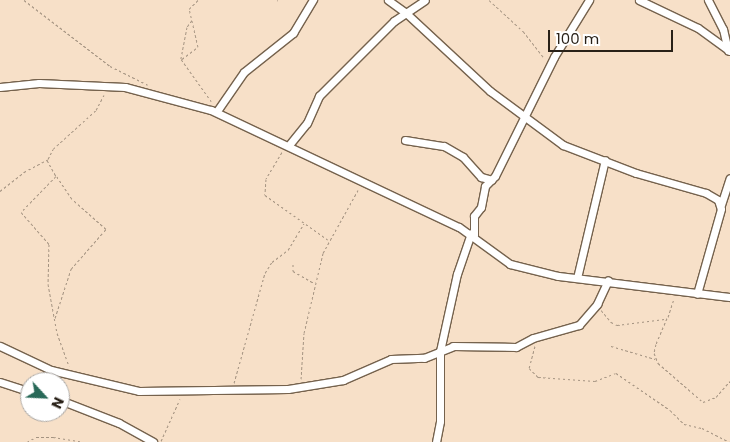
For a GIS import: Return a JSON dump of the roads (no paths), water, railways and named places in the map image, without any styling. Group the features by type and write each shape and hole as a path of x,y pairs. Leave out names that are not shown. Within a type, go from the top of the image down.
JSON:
{"street":[{"path":"218,110 244,72 293,33 313,0"},
{"path":"388,0 406,13 490,91 563,145 636,173 706,193 721,204"},
{"path":"289,145 307,123 319,96 406,13 425,0"},
{"path":"436,442 440,421 440,352 457,274 472,234 474,216 481,207 485,186 492,180 526,119 528,106 548,68 590,0"},
{"path":"639,0 698,28 729,51"},
{"path":"708,0 723,29 729,51"},
{"path":"0,87 39,83 110,86 160,95 218,110 362,182 472,234 510,264 577,278 608,280 677,289 697,294 730,297"},
{"path":"405,140 444,146 463,157 481,177 492,180"},
{"path":"577,278 604,160"},
{"path":"697,294 721,204 730,178"},
{"path":"0,346 51,370 139,391 233,391 301,386 343,380 391,359 424,358 462,346 516,347 544,334 579,325 596,304 608,280"},
{"path":"0,382 20,389"},
{"path":"70,404 119,423 153,442"}]}
